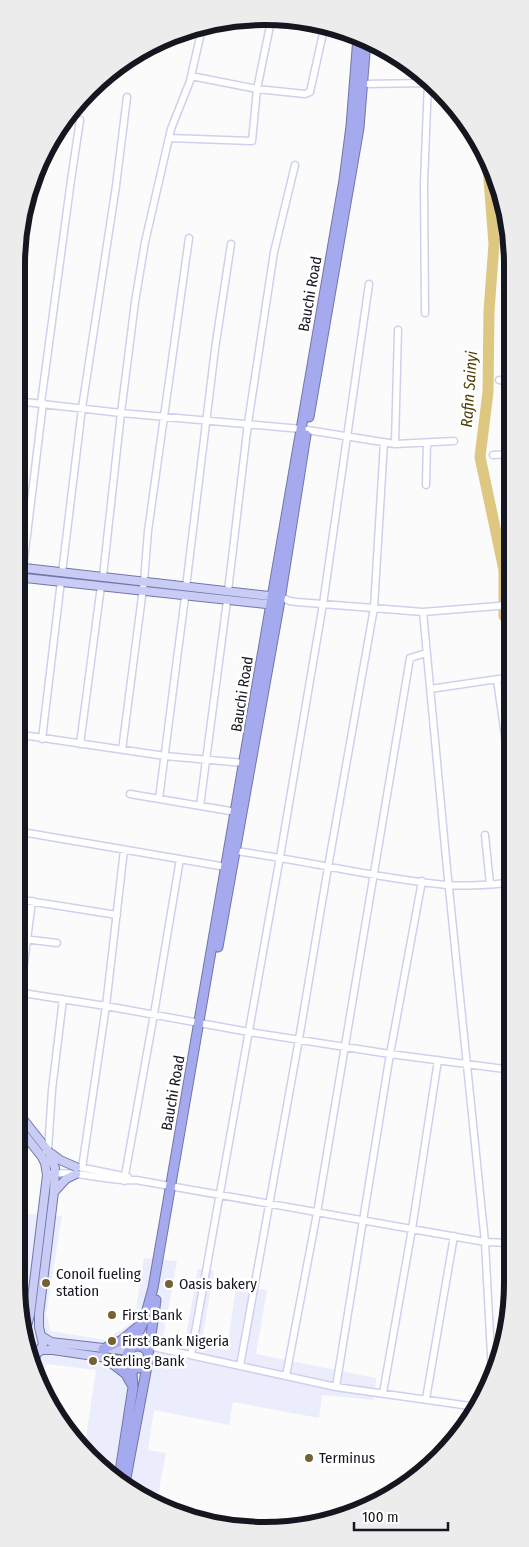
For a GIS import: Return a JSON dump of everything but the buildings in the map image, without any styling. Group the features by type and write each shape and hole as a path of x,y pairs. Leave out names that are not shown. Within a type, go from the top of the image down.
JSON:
{"highway":[{"name":"Bauchi Road","path":"129,1350 144,1321 151,1300 235,852 344,180 353,108 358,44"},
{"name":"Bauchi Road","path":"304,429 351,181 359,128 365,48"},
{"name":"Bauchi Road","path":"202,1023 226,867 275,601"},
{"name":"Bauchi Road","path":"126,1478 148,1358 173,1187"},
{"path":"133,1387 126,1374 104,1353 129,1335 144,1321"},
{"path":"120,1474 133,1387 132,1373 128,1362 127,1354 129,1350 135,1347 142,1348 147,1353 148,1358 144,1365 139,1367 132,1366 128,1362"}],"main road":[{"path":"25,569 101,586 185,597 227,601 275,601"},
{"path":"25,577 103,576 228,591 275,601"},
{"path":"25,1121 49,1151 78,1170 54,1192"},
{"path":"25,1136 43,1159 51,1174 54,1192 39,1314 44,1344 36,1352"},
{"path":"28,1321 54,1164 49,1151"},
{"path":"30,1330 42,1335 51,1342 104,1353 128,1362"},
{"path":"36,1352 48,1350 104,1353 129,1350"}],"street":[{"path":"169,138 252,141 257,89 269,25"},
{"path":"191,76 257,89 305,94 310,92 322,32"},
{"path":"103,576 121,413 135,302 145,242 169,138 191,76 201,34"},
{"path":"363,84 420,82"},
{"path":"425,313 424,183 428,89"},
{"path":"42,739 82,408 116,186 127,97"},
{"path":"25,530 80,120"},
{"path":"228,591 248,423 274,252 295,165"},
{"path":"122,750 163,416 190,238"},
{"path":"186,587 215,350 231,244"},
{"path":"191,1355 323,604 369,284"},
{"path":"395,444 398,330"},
{"path":"499,380 504,381"},
{"path":"25,402 121,413 304,429 395,444 454,441"},
{"path":"240,1366 374,608 384,442"},
{"path":"426,485 427,443"},
{"path":"494,455 504,454"},
{"path":"80,744 101,586"},
{"path":"159,799 185,597"},
{"path":"200,806 227,601"},
{"path":"275,601 423,612 504,605"},
{"path":"423,612 448,885 485,1242 491,1358"},
{"path":"286,1376 317,1212 410,658 426,653"},
{"path":"430,689 504,679"},
{"path":"497,680 504,730"},
{"path":"25,736 165,756 244,763"},
{"path":"130,794 236,812"},
{"path":"25,833 226,867"},
{"path":"485,835 490,884"},
{"path":"78,1170 106,1006 124,850"},
{"path":"235,852 280,857 328,867 448,885 504,884"},
{"path":"124,1178 180,859"},
{"path":"336,1387 390,1054 422,881"},
{"path":"25,900 117,915"},
{"path":"25,952 32,901"},
{"path":"27,940 57,943"},
{"path":"25,994 154,1014 249,1032 390,1054 504,1069"},
{"path":"63,999 52,1090 49,1151 43,1159 78,1170 220,1196 485,1242 504,1243"},
{"path":"383,1393 412,1229 438,1060"},
{"path":"51,1174 78,1170"},
{"path":"426,1399 454,1236"},
{"path":"149,1346 336,1387 470,1406"}],"shaded area":[{"name":"Terminus","path":"27,1214 62,1216 46,1314 51,1331 105,1340 134,1322 144,1258 177,1261 163,1338 185,1341 198,1269 214,1271 201,1346 227,1350 236,1286 267,1290 256,1354 376,1378 374,1400 322,1395 319,1418 233,1402 229,1425 154,1410 148,1450 166,1453 158,1496 131,1482 119,1473 85,1442 96,1370 46,1364 44,1376 33,1344 27,1314 25,1245"}],"waterway":[{"name":"Rafin Sainyi","path":"489,183 494,244 489,311 488,392 480,457 504,570"},
{"name":"Rafin Sainyi","path":"504,570 504,616"}],"place":[{"name":"Conoil fueling station","path":"46,1283"},
{"name":"Oasis bakery","path":"169,1284"},
{"name":"First Bank","path":"112,1315"},
{"name":"First Bank Nigeria","path":"112,1341"},
{"name":"Sterling Bank","path":"93,1361"},
{"name":"Terminus","path":"309,1458"}]}
